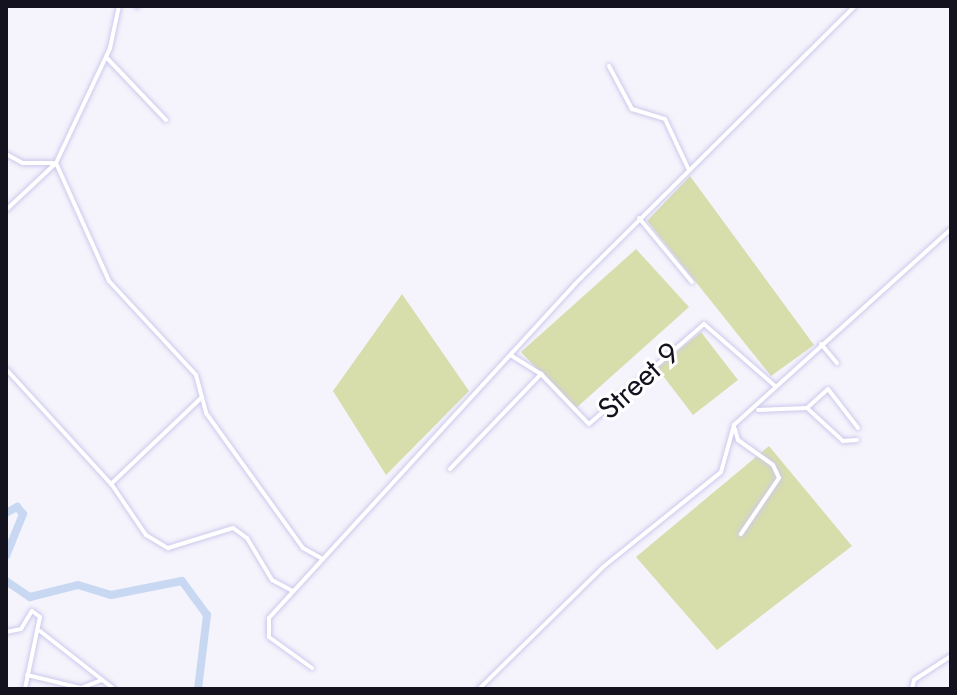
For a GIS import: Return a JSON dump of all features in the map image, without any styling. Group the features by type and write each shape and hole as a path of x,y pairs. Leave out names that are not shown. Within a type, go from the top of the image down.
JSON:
{"street":[{"path":"6,210 56,163 106,57 119,6"},
{"path":"312,668 264,629 293,591 639,218 855,6"},
{"path":"106,57 166,120"},
{"path":"609,66 632,109 665,119 688,168"},
{"path":"6,154 23,163 56,163"},
{"path":"56,163 106,275 196,375 206,413 303,548 323,559"},
{"path":"639,218 692,282"},
{"path":"479,689 603,567 724,469 737,423 758,410 775,386 951,229"},
{"name":"Street 9","path":"541,374 581,421 592,424 706,325 775,386"},
{"path":"821,344 837,363"},
{"path":"450,469 541,374 512,356"},
{"path":"6,369 111,484 142,530 163,547 233,528 247,538 272,580 293,591"},
{"path":"758,410 807,408 828,389 858,428"},
{"path":"111,484 202,397"},
{"path":"807,408 843,441 857,440"},
{"path":"737,423 738,440 773,465 779,478 741,534"},
{"path":"6,632 21,629 32,611 40,617 40,631 25,689"},
{"path":"40,631 114,689"},
{"path":"912,689 914,680 951,656"},
{"path":"27,675 89,689 102,680"}],"green space":[{"path":"690,176 814,345 771,376 647,221"},
{"path":"636,249 689,307 575,409 521,352"},
{"path":"402,294 469,391 386,475 333,391"},
{"path":"701,332 738,380 693,415 657,368"},
{"path":"769,446 852,546 717,650 636,557"}],"waterway":[{"path":"6,513 17,507 23,514 6,556"},
{"path":"6,581 30,597 78,585 111,595 182,581 207,615 198,689"}]}
